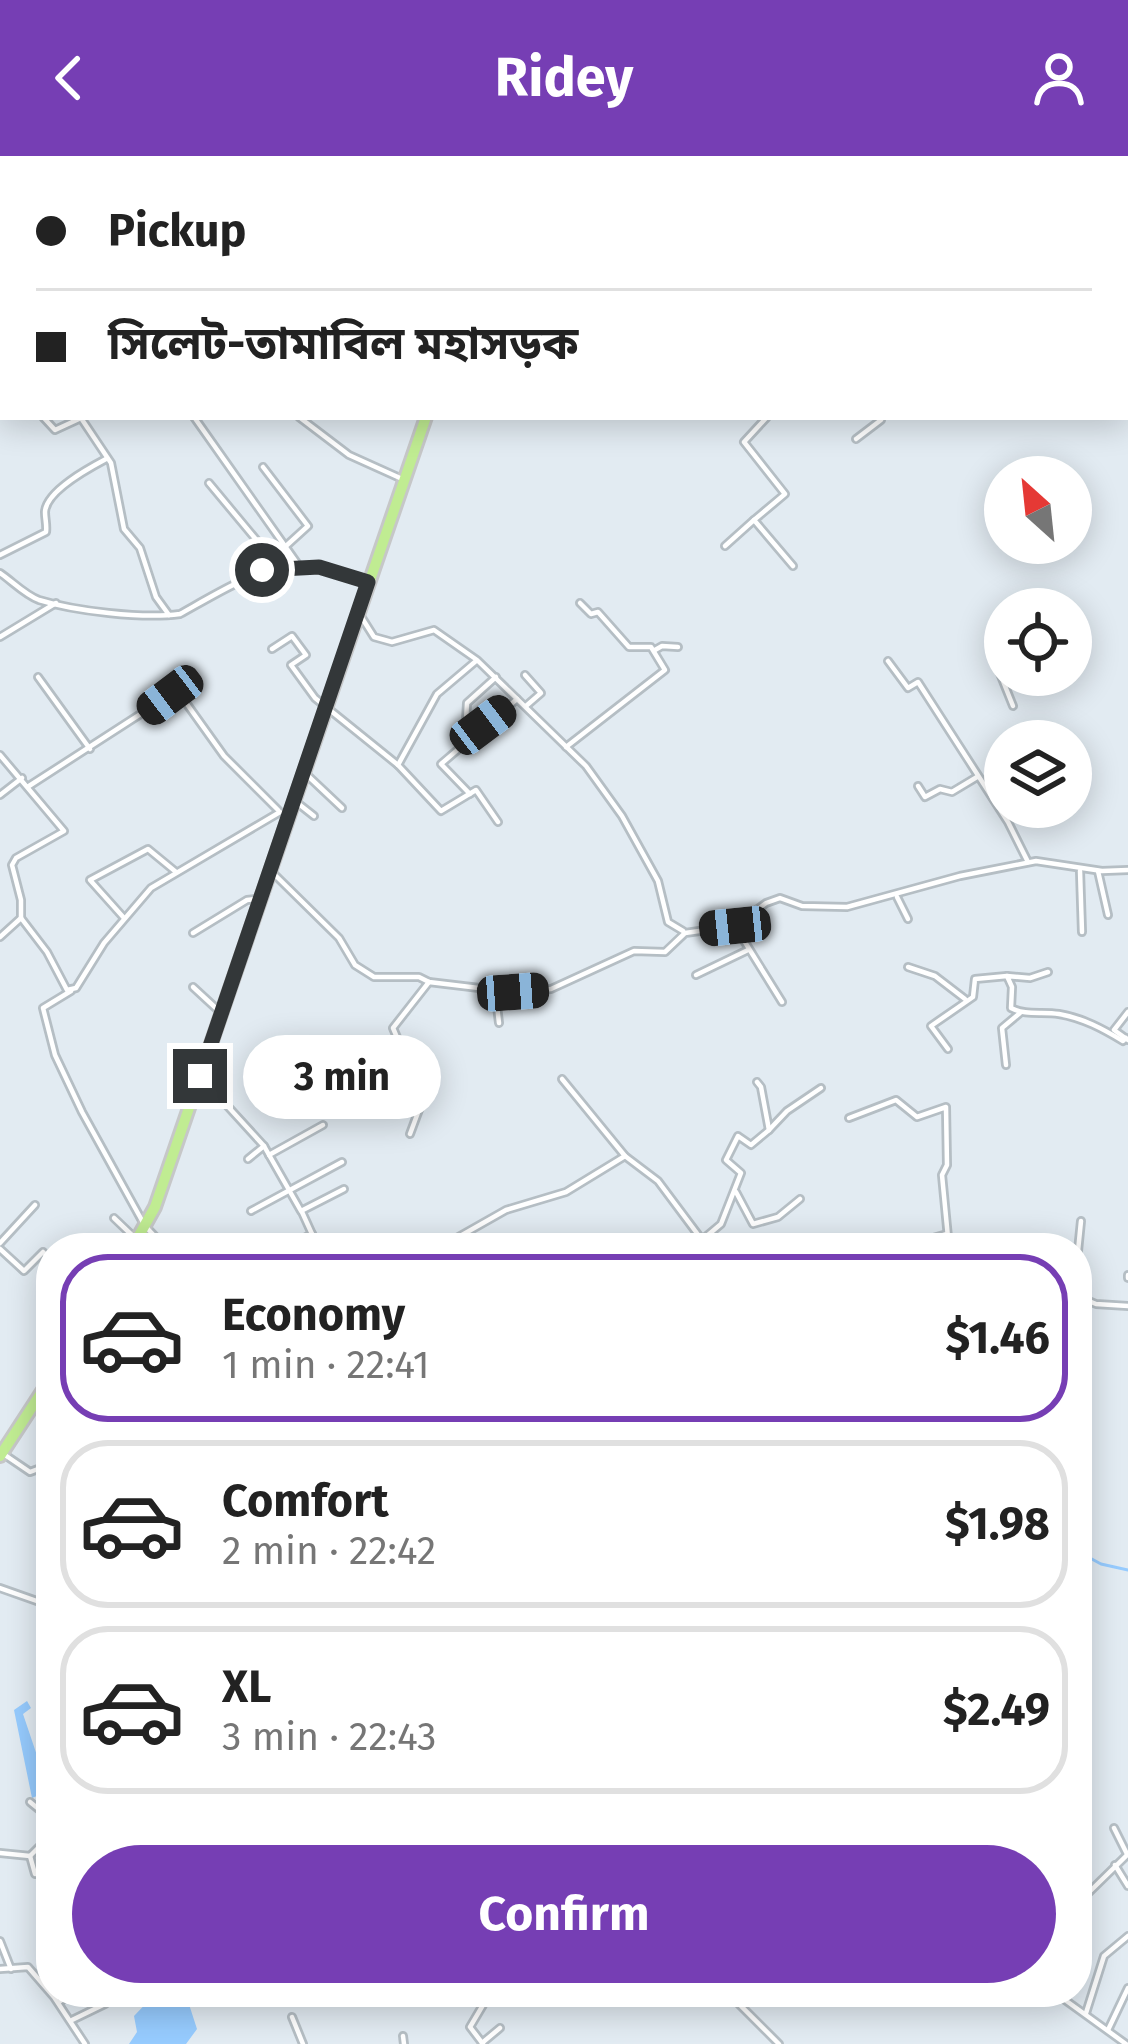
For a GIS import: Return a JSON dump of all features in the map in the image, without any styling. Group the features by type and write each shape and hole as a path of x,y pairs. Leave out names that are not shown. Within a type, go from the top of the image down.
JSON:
{"highway":[{"path":"142,1233 155,1208 284,813 293,800 425,420"},
{"path":"3,1452 36,1402"}],"street":[{"path":"46,420 55,430 77,420"},
{"path":"82,420 107,458 124,529 140,548 156,597 169,616"},
{"path":"196,420 299,566"},
{"path":"302,420 349,455 404,480"},
{"path":"725,546 785,494 744,442 764,420"},
{"path":"856,440 881,420"},
{"path":"0,555 46,532 45,510 50,501 73,476 107,458"},
{"path":"263,467 308,526 286,546"},
{"path":"209,483 280,568"},
{"path":"754,520 793,566"},
{"path":"0,573 35,598 169,616 245,577 280,568 335,571 368,582"},
{"path":"0,637 56,603"},
{"path":"580,604 590,614 598,612 628,647 652,651 678,647"},
{"path":"359,613 374,637 392,642 434,630 496,677 586,766 622,816 658,880 668,922 685,933"},
{"path":"272,649 292,636 306,655 292,665 315,698 398,765 441,812 476,790 498,822"},
{"path":"566,748 665,670 652,651"},
{"path":"398,765 437,694 477,660"},
{"path":"888,661 908,688 918,682 1008,821 1028,862"},
{"path":"525,675 541,693 525,707"},
{"path":"38,676 90,749"},
{"path":"458,730 466,721 467,703 496,677"},
{"path":"29,786 170,695 179,694 224,756 284,813 151,888 71,991 43,1008 56,1055 82,1112 152,1233"},
{"path":"1009,696 1012,703"},
{"path":"470,794 441,764 517,699"},
{"path":"0,755 64,831 14,861 21,918 71,991"},
{"path":"303,771 342,808"},
{"path":"918,786 925,797 940,789 952,791 977,777"},
{"path":"0,795 22,778"},
{"path":"293,800 314,816"},
{"path":"124,918 90,880 148,849 176,872"},
{"path":"269,869 339,938 355,965 374,977 419,976 429,982 513,992 551,989 634,951 664,952 685,933 735,926 781,898 830,909 1028,862 1128,870"},
{"path":"1080,869 1082,932"},
{"path":"1098,871 1108,915"},
{"path":"896,895 908,919"},
{"path":"193,933 247,900 259,899"},
{"path":"0,937 21,918"},
{"path":"735,926 782,1002"},
{"path":"696,975 748,950"},
{"path":"908,967 935,976 967,1001"},
{"path":"948,1049 931,1026 973,997 975,979 1030,978 1048,972"},
{"path":"1006,976 1012,987 1011,1008 1087,1021 1127,1039"},
{"path":"410,1134 423,1099 393,1028 429,982"},
{"path":"193,987 221,1013"},
{"path":"482,988 497,1006 499,1023"},
{"path":"1006,1064 1002,1028 1020,1012"},
{"path":"1127,1039 1114,1030 1128,1012"},
{"path":"410,1066 428,1071"},
{"path":"200,1076 264,1146 312,1233"},
{"path":"562,1079 626,1156 658,1181 697,1233"},
{"path":"757,1082 770,1130"},
{"path":"710,1233 721,1224 741,1172 725,1160 738,1136 751,1144 820,1088"},
{"path":"849,1118 896,1100 917,1117 946,1107 947,1165 942,1175 947,1233"},
{"path":"269,1155 323,1125"},
{"path":"248,1159 264,1146"},
{"path":"466,1233 506,1210 566,1192 626,1156"},
{"path":"250,1211 342,1162"},
{"path":"301,1211 344,1189"},
{"path":"735,1189 753,1224 778,1217 800,1199"},
{"path":"35,1205 0,1246 24,1271 36,1260"},
{"path":"114,1218 126,1233"},
{"path":"1080,1233 1081,1221"},
{"path":"1092,1302 1128,1306"},
{"path":"3,1452 30,1472 36,1470"},
{"path":"0,1588 36,1601"},
{"path":"30,1802 36,1807"},
{"path":"1092,1888 1128,1854 1114,1828"},
{"path":"34,1874 31,1856 36,1850"},
{"path":"0,1853 31,1856"},
{"path":"1115,1864 1128,1886"},
{"path":"1092,1994 1104,1956 1128,1936"},
{"path":"0,1941 11,1969"},
{"path":"0,1970 28,1967 36,1977"},
{"path":"1108,2030 1128,1988"},
{"path":"61,2007 85,2044"},
{"path":"71,2020 99,2007"},
{"path":"482,2007 470,2027 483,2043 500,2028"},
{"path":"742,2007 779,2044"},
{"path":"1077,2007 1126,2044"},
{"path":"1086,2013 1088,2007"},
{"path":"292,2018 300,2043"}],"water":[{"path":"27,1701 31,1708 23,1714 36,1752 36,1796 32,1798 14,1710"},
{"path":"143,2007 190,2007 197,2029 186,2044 129,2044 137,2032 134,2016"}],"waterway":[{"path":"1092,1559 1128,1570"}],"route":[{"path":"200,1076 368,582 319,567 262,570"}]}
